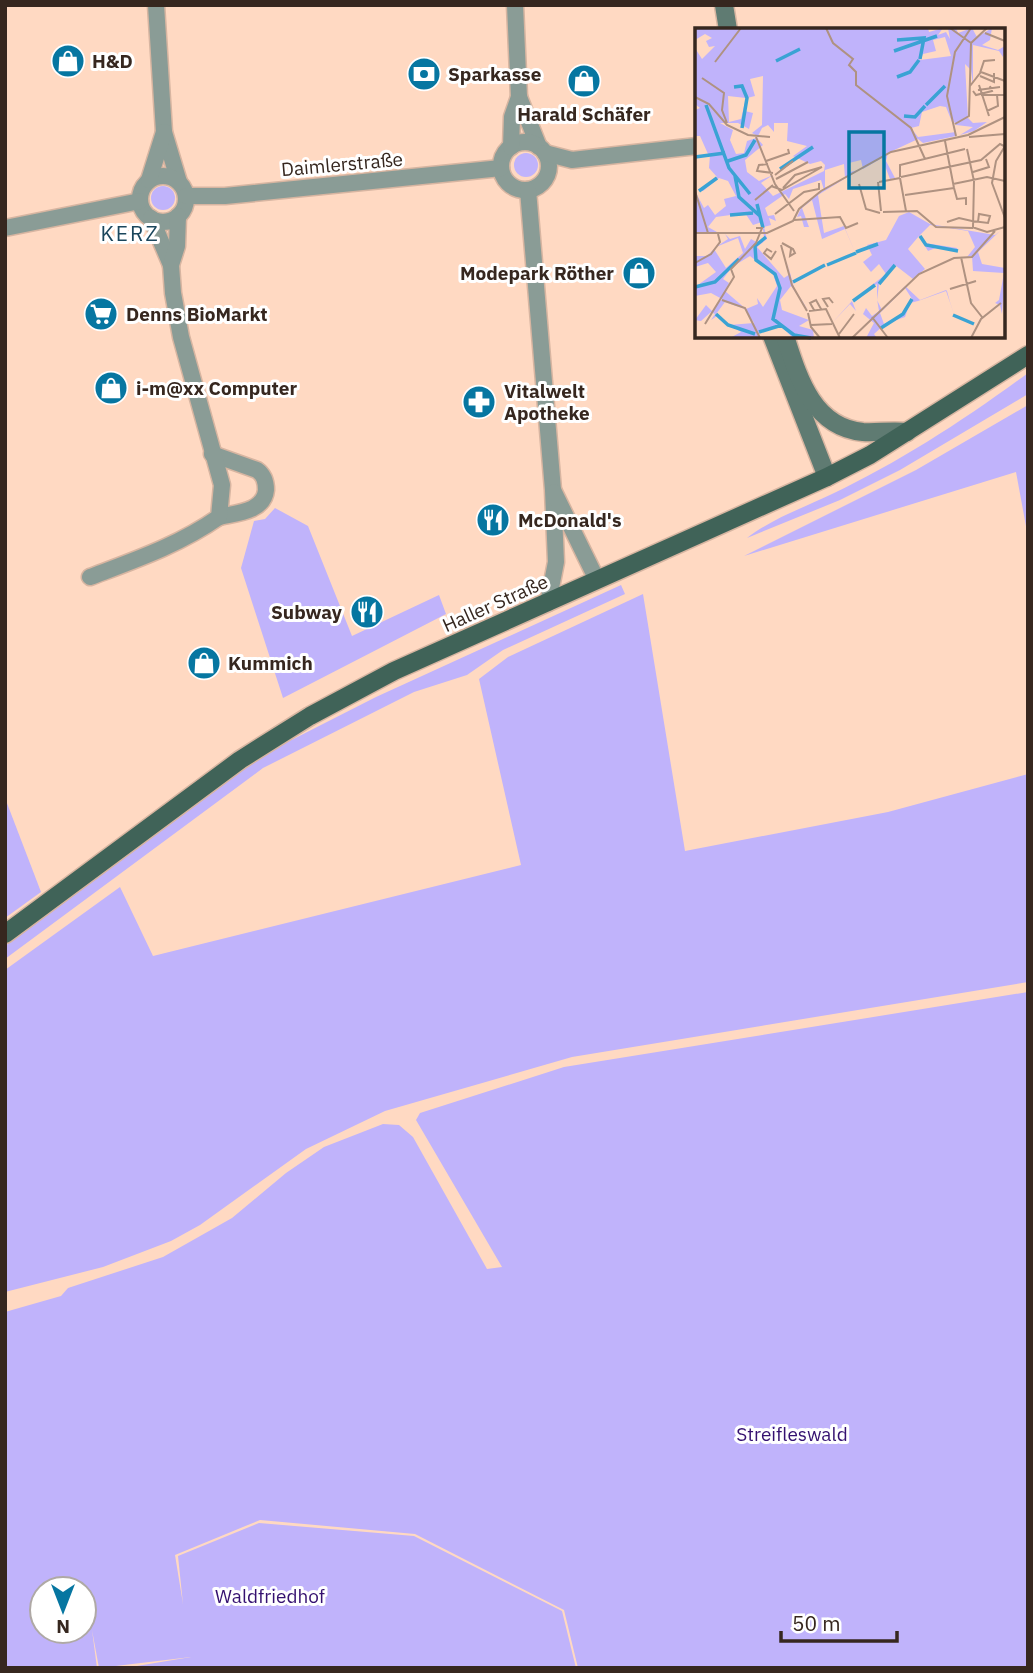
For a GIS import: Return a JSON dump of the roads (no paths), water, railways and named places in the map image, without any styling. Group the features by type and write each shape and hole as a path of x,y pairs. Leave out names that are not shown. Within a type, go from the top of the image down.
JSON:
{"main road":[{"path":"724,5 728,28"},
{"path":"773,338 827,477"},
{"path":"786,338 808,397 828,418 839,426 863,432 907,432"},
{"name":"Haller Straße","path":"5,934 240,760 310,716 394,671 827,477 907,432 1028,355"}],"street":[{"path":"156,5 164,132 182,189 177,246 171,265"},
{"path":"515,5 519,97 542,150 548,172"},
{"path":"519,97 512,117 510,147 502,159 501,168 511,186 528,190 542,184 548,172 572,160 694,149"},
{"path":"164,132 149,180 140,192 140,201 151,218 171,265 181,337 222,485 219,517"},
{"path":"510,147 525,142 572,160"},
{"name":"Daimlerstraße","path":"182,189 236,195 501,168"},
{"path":"149,180 164,176 182,189"},
{"path":"528,190 553,490 556,562 548,603"},
{"path":"5,228 140,201"},
{"path":"151,218 165,222 178,216"},
{"path":"90,577 162,550 194,535 219,517 249,510 257,505 265,495 263,475 231,458 212,454"},
{"path":"553,490 597,580"}],"place":[{"name":"H&D","path":"68,61"},
{"name":"Sparkasse","path":"424,74"},
{"name":"Harald Schäfer","path":"584,81"},
{"name":"Modepark Röther","path":"639,273"},
{"name":"Denns BioMarkt","path":"101,314"},
{"name":"i-m@xx Computer","path":"111,388"},
{"name":"Vitalwelt Apotheke","path":"479,402"},
{"name":"McDonald's","path":"493,520"},
{"name":"Subway","path":"367,612"},
{"name":"Kummich","path":"204,663"}],"district":[{"name":"KERZ","path":"130,234"}],"park label":[{"name":"Streifleswald","path":"792,1434"},
{"name":"Waldfriedhof","path":"270,1596"}]}
